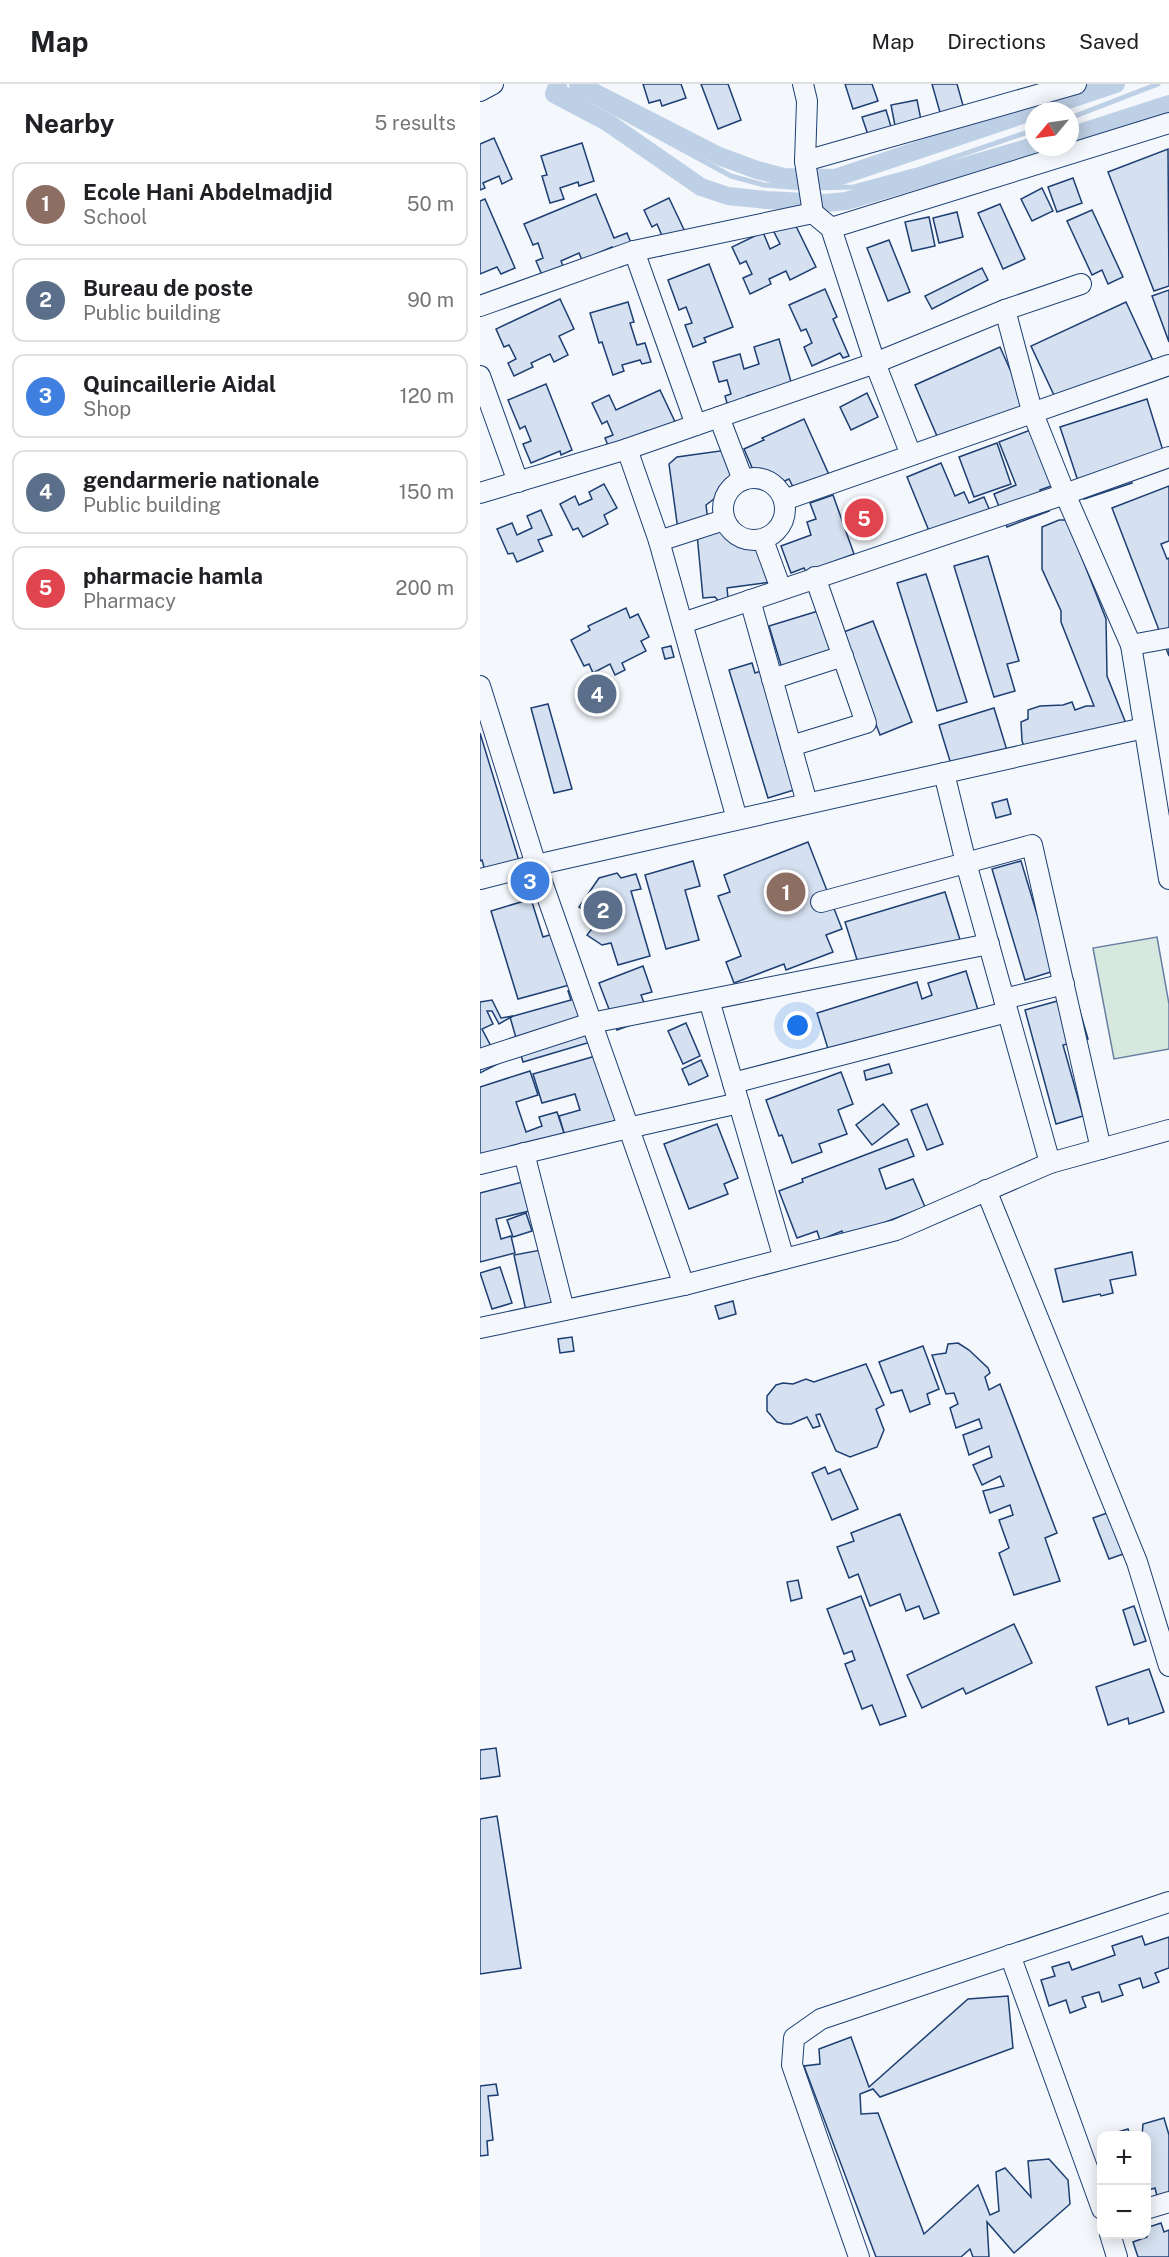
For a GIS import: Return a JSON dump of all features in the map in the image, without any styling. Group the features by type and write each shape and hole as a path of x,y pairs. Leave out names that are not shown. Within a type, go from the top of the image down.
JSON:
{"street":[{"path":"480,91 493,84"},
{"path":"803,84 807,101 806,169 812,208 831,228 875,363 911,455"},
{"path":"806,169 1076,84"},
{"path":"831,228 1169,123"},
{"path":"480,306 634,251 812,208"},
{"path":"634,251 696,425"},
{"path":"480,493 627,449 720,417 875,363 1005,310 1081,284"},
{"path":"1005,310 1032,411 1065,494 1131,645 1169,879"},
{"path":"784,500 1032,411 1169,365"},
{"path":"480,376 518,482"},
{"path":"720,417 743,480"},
{"path":"627,449 659,541 737,819"},
{"path":"683,623 1169,457"},
{"path":"757,478 766,480 774,485 784,500 785,516 782,524 777,531 763,540 746,540 737,536 729,530 724,520 722,512 726,494 743,480 757,478"},
{"path":"659,541 724,520"},
{"path":"763,540 781,589"},
{"path":"791,746 866,723 815,577"},
{"path":"750,600 807,803"},
{"path":"1131,645 1169,638"},
{"path":"772,679 843,656"},
{"path":"480,686 536,864 684,1285"},
{"path":"480,879 536,864 1144,728"},
{"path":"944,773 988,944 1050,1163"},
{"path":"820,902 1032,845 1101,1149"},
{"path":"480,1059 591,1023 988,944"},
{"path":"733,1083 1006,1005 1064,984"},
{"path":"709,1000 784,1259"},
{"path":"480,1164 739,1103"},
{"path":"480,1328 684,1285 896,1230 1050,1163 1169,1130"},
{"path":"524,1153 564,1310"},
{"path":"986,1190 1137,1562 1169,1666"},
{"path":"860,2257 792,2065 794,2038 821,2019 1169,1902"},
{"path":"1010,1955 1097,2198"},
{"path":"1151,2207 1169,2202"},
{"path":"1111,2239 1117,2257"}],"shaded area":[{"path":"1157,937 1169,1004 1169,1049 1114,1059 1093,948"}],"building":[{"path":"643,84 681,84 686,98 662,106 660,100 649,103"},
{"path":"701,84 728,84 741,120 718,129"},
{"path":"845,84 872,84 878,101 853,109"},
{"path":"932,84 957,84 966,116 943,123"},
{"path":"917,100 923,130 897,136 891,105"},
{"path":"886,110 895,140 872,147 862,117"},
{"path":"494,138 512,179 502,184 499,176 483,183 485,188 480,190 480,144"},
{"path":"582,143 594,181 579,186 578,182 560,188 564,199 550,203 542,176 547,175 541,156"},
{"path":"1168,149 1169,286 1154,291 1108,172"},
{"path":"1073,178 1082,203 1057,212 1048,187"},
{"path":"1042,188 1053,211 1032,221 1021,199"},
{"path":"596,194 614,238 627,233 638,260 620,267 612,247 582,260 579,253 561,261 563,266 542,275 536,261 543,258 538,243 533,245 524,224"},
{"path":"669,198 687,236 680,247 661,256 655,242 663,238 657,224 652,227 644,210"},
{"path":"485,199 515,268 501,274 497,267 480,274 480,201"},
{"path":"1000,204 1025,259 1003,269 978,213"},
{"path":"1092,210 1123,277 1108,284 1102,270 1092,275 1067,221"},
{"path":"957,212 963,237 939,243 933,218"},
{"path":"929,217 935,246 912,251 905,222"},
{"path":"793,220 816,267 790,280 786,271 769,279 771,284 750,294 743,278 752,274 746,261 740,264 732,247 763,232 770,249 780,244 773,230"},
{"path":"889,240 910,292 888,301 867,248"},
{"path":"709,264 733,327 704,338 706,342 693,347 685,325 692,323 686,307 679,310 668,280"},
{"path":"982,268 988,280 932,309 925,296"},
{"path":"825,289 837,317 833,319 849,356 843,358 840,353 812,366 804,347 812,343 806,329 801,331 789,305"},
{"path":"1169,290 1169,342 1152,296"},
{"path":"560,299 574,329 559,336 568,355 554,362 550,354 531,363 533,367 514,376 508,363 516,359 509,345 504,347 496,329"},
{"path":"628,302 634,322 630,323 637,345 645,343 651,362 642,364 640,360 622,365 624,371 613,375 602,342 599,343 590,313"},
{"path":"1126,302 1155,365 1060,408 1031,346"},
{"path":"779,339 793,389 769,396 768,390 747,396 749,404 729,410 725,396 731,394 727,380 719,382 713,362 740,354 744,369 759,364 754,347"},
{"path":"1000,347 1029,412 940,443 915,385"},
{"path":"546,384 572,450 561,455 560,451 531,463 523,444 531,441 525,426 520,429 508,400"},
{"path":"660,390 677,426 651,438 647,431 631,438 611,453 605,438 613,435 607,421 602,424 592,403 609,395 616,410"},
{"path":"867,393 878,417 851,430 840,407"},
{"path":"1147,399 1168,467 1130,479 1132,483 1084,499 1060,427"},
{"path":"804,419 830,477 798,497 789,479 767,489 762,477 757,479 744,449"},
{"path":"1033,429 1054,485 1040,490 1049,511 1007,527 994,494 1016,485 999,442"},
{"path":"997,443 1011,484 974,497 959,457"},
{"path":"727,450 735,483 706,505 708,521 726,524 738,540 765,537 771,582 727,588 728,598 721,604 715,597 703,598 697,534 678,530 669,464 677,457"},
{"path":"941,463 955,496 964,492 969,503 984,497 990,511 936,548 907,477"},
{"path":"604,484 617,508 604,515 608,524 583,537 578,528 573,530 560,504 575,496 579,505 592,499 589,492"},
{"path":"1169,486 1169,541 1161,544 1167,559 1169,558 1169,656 1112,508"},
{"path":"833,495 854,554 806,572 804,568 791,573 781,546 811,535 807,522 816,519 810,503"},
{"path":"541,510 552,535 538,540 543,551 517,562 513,553 508,554 497,529 512,523 517,535 532,528 527,516"},
{"path":"1059,520 1067,520 1106,619 1107,676 1127,726 1029,759 1022,741 1021,722 1028,719 1028,710 1072,702 1075,710 1094,706 1061,622 1061,611 1042,569 1042,527"},
{"path":"988,556 1019,661 1007,664 1015,691 994,697 954,566"},
{"path":"926,574 967,702 937,711 897,583"},
{"path":"626,608 630,618 638,614 649,637 641,641 646,651 622,663 625,670 615,675 610,664 593,673 589,664 584,666 571,640 590,630 588,626"},
{"path":"828,608 844,656 784,675 769,626"},
{"path":"873,621 912,722 880,735 841,633"},
{"path":"671,646 674,657 665,659 662,648"},
{"path":"752,663 755,673 767,669 786,731 777,734 794,790 768,798 729,670"},
{"path":"548,704 572,789 554,793 531,708"},
{"path":"994,708 1009,757 954,774 939,725"},
{"path":"480,733 523,874 489,885 482,860 480,861"},
{"path":"1007,799 1011,814 996,818 992,803"},
{"path":"808,842 842,929 826,935 833,952 786,970 784,964 734,983 726,962 741,956 718,896 730,892 724,875"},
{"path":"693,861 700,886 685,890 699,940 666,949 645,875"},
{"path":"1021,861 1054,971 1025,980 992,869"},
{"path":"617,873 621,878 636,874 641,889 631,891 650,956 618,965 611,943 602,945 587,935 594,926 591,915 579,907 599,878"},
{"path":"945,892 961,943 860,969 845,922"},
{"path":"531,899 543,937 556,933 573,984 518,999 491,911"},
{"path":"643,966 652,992 641,995 650,1018 617,1030 599,983"},
{"path":"966,971 978,1010 833,1065 817,1013 917,982 922,999 932,995 928,983"},
{"path":"579,987 594,1041 523,1062 510,1017 571,1000 568,991"},
{"path":"492,1000 501,1018 513,1016 499,1024 492,1011 487,1011 493,1024 482,1029 493,1050 505,1060 480,1073 480,1002"},
{"path":"1061,1000 1064,1012 1079,1008 1088,1039 1063,1045 1083,1116 1056,1124 1025,1010"},
{"path":"686,1023 700,1056 683,1064 668,1031"},
{"path":"599,1055 618,1121 569,1150 559,1116 580,1110 575,1094 542,1103 533,1074"},
{"path":"701,1060 708,1076 689,1085 682,1069"},
{"path":"889,1064 892,1073 866,1080 864,1071"},
{"path":"530,1071 538,1095 516,1102 526,1132 542,1126 539,1117 557,1112 564,1133 480,1171 480,1087"},
{"path":"841,1072 853,1104 838,1110 847,1134 819,1144 822,1152 792,1163 766,1100"},
{"path":"883,1104 899,1124 872,1145 856,1125"},
{"path":"927,1104 943,1144 927,1150 911,1110"},
{"path":"717,1124 738,1178 724,1184 728,1194 689,1209 664,1144"},
{"path":"907,1139 914,1156 879,1169 886,1189 913,1179 925,1207 844,1238 842,1231 820,1240 817,1231 797,1238 779,1191 803,1182 802,1179"},
{"path":"530,1180 538,1209 496,1219 501,1239 511,1236 515,1253 480,1262 480,1193"},
{"path":"526,1213 532,1231 513,1237 507,1220"},
{"path":"546,1249 558,1304 526,1311 514,1255"},
{"path":"1132,1252 1136,1275 1110,1280 1113,1293 1063,1302 1055,1269"},
{"path":"500,1267 512,1303 492,1309 480,1273"},
{"path":"733,1301 736,1314 719,1319 715,1306"},
{"path":"572,1337 574,1351 560,1353 558,1339"},
{"path":"958,1343 988,1368 990,1373 985,1377 989,1390 1000,1384 1057,1533 1045,1538 1060,1581 1014,1595 999,1553 1009,1548 999,1520 1013,1515 1010,1505 990,1513 983,1491 1004,1486 1000,1476 982,1485 973,1465 992,1457 989,1446 969,1455 963,1435 982,1428 979,1419 956,1428 950,1408 958,1404 954,1393 946,1394 932,1355 946,1353 948,1344"},
{"path":"923,1346 939,1389 927,1394 930,1404 910,1412 902,1390 891,1393 879,1362"},
{"path":"866,1364 884,1405 876,1409 884,1430 877,1447 850,1457 836,1451 820,1414 816,1415 820,1426 813,1428 807,1417 791,1424 784,1424 777,1422 767,1411 767,1396 776,1385 793,1384 806,1379 814,1382"},
{"path":"825,1467 828,1474 840,1469 858,1509 832,1520 812,1473"},
{"path":"1110,1512 1126,1553 1109,1559 1093,1518"},
{"path":"900,1514 939,1613 924,1619 919,1606 906,1611 900,1594 870,1606 858,1574 849,1578 837,1547 854,1541 851,1533"},
{"path":"798,1580 802,1598 791,1601 787,1582"},
{"path":"861,1596 906,1716 880,1725 872,1705 862,1709 845,1664 855,1660 852,1651 844,1654 827,1609"},
{"path":"1134,1606 1146,1641 1134,1645 1123,1610"},
{"path":"1014,1624 1032,1663 966,1694 963,1688 922,1708 907,1675"},
{"path":"1149,1669 1164,1712 1129,1724 1128,1718 1108,1725 1096,1687"},
{"path":"496,1748 500,1776 480,1779 480,1750"},
{"path":"497,1816 521,1968 480,1974 480,1819"},
{"path":"1142,1936 1145,1945 1169,1937 1169,1968 1155,1973 1159,1982 1143,1988 1140,1978 1119,1985 1123,1995 1102,2002 1099,1992 1082,1997 1086,2007 1070,2013 1066,2000 1049,2006 1041,1980 1055,1976 1052,1967 1069,1962 1072,1970 1115,1955 1112,1946"},
{"path":"1008,1996 1013,2048 880,2097 873,2089 860,2094 861,2114 878,2113 924,2234 978,2185 990,2215 999,2211 996,2172 1005,2168 1031,2197 1028,2161 1049,2159 1068,2180 1070,2204 1014,2253 987,2222 989,2257 973,2257 970,2249 961,2257 876,2257 804,2066 820,2064 819,2049 851,2037 869,2087 968,1999"},
{"path":"496,2084 498,2095 488,2096 493,2140 487,2141 488,2155 480,2156 480,2086"},
{"path":"1164,2118 1169,2135 1169,2192 1164,2198 1158,2200 1155,2188 1151,2189 1151,2131 1142,2131 1143,2124"},
{"path":"1161,2223 1164,2232 1169,2230 1169,2257 1138,2257 1133,2242 1151,2239 1151,2226"}],"waterway":[{"path":"558,84 554,94 607,122 701,187 728,196 826,203 846,201 1025,149"},
{"path":"578,84 719,156 784,177 835,178 1025,114"},
{"path":"1062,102 1116,84"},
{"path":"1079,115 1158,84"},
{"path":"566,89 731,176 764,185 804,188"},
{"path":"1079,133 1169,104"},
{"path":"813,188 854,187 917,170 1025,133"}],"place":[{"name":"pharmacie hamla","path":"864,518"},
{"name":"gendarmerie nationale","path":"597,694"},
{"name":"Quincaillerie Aidal","path":"530,881"},
{"name":"Ecole Hani Abdelmadjid","path":"786,892"},
{"name":"Bureau de poste","path":"603,910"}]}
